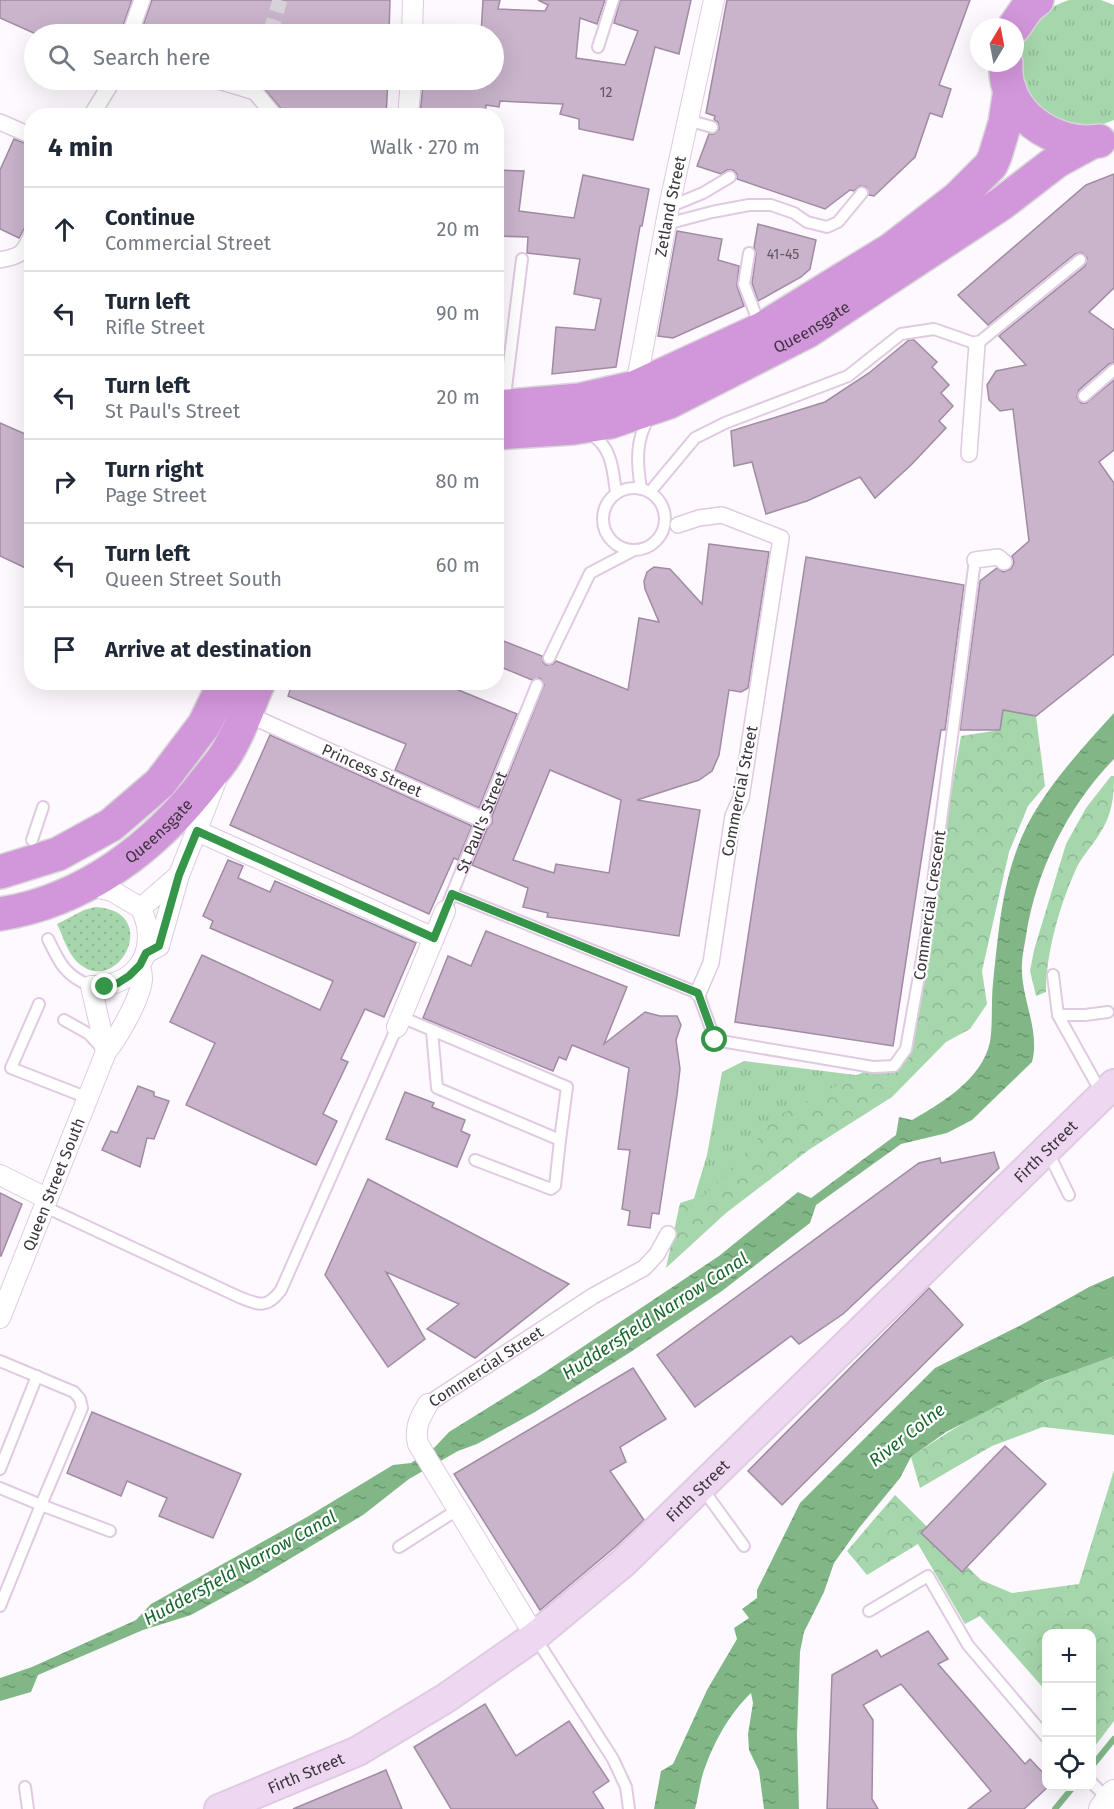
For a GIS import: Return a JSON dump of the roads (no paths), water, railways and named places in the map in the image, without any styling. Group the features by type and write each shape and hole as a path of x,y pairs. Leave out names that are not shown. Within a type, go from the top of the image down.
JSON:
{"highway":[{"path":"1008,76 1018,105 1041,129 1066,140 1105,140"},
{"name":"Queensgate","path":"504,417 573,428 610,422 892,249 958,198 991,165 1005,123 1008,76"},
{"name":"Queensgate","path":"504,415 579,400 641,403 710,382 808,331 1001,204 1057,160 1105,140"},
{"name":"Queensgate","path":"0,872 58,854 111,825 160,783 204,725 221,690"},
{"name":"Queensgate","path":"0,914 46,902 87,885 143,849 187,806 226,753 255,690"}],"main road":[{"name":"Firth Street","path":"219,1809 358,1750 446,1698 535,1636 623,1563 1108,1090"}],"street":[{"path":"134,24 142,0"},
{"path":"412,24 413,0"},
{"name":"Zetland Street","path":"641,403 664,231 714,0"},
{"path":"96,108 107,90"},
{"path":"248,90 255,92 268,108"},
{"path":"409,108 410,90"},
{"path":"0,122 24,132"},
{"path":"0,260 16,257 24,250"},
{"path":"969,454 978,344"},
{"name":"Commercial Street","path":"678,525 699,518 722,515 781,538 741,798 733,816 711,963 698,993"},
{"path":"975,560 998,557 1004,562"},
{"name":"Princess Street","path":"260,720 483,820"},
{"path":"111,1045 91,986 105,987 118,983 129,976 143,959 159,946 179,875 226,753"},
{"path":"197,831 434,938"},
{"path":"87,885 112,891 141,908 179,875"},
{"name":"St Paul's Street","path":"399,1022 449,903"},
{"name":"Queen Street South","path":"111,1045 128,1016 142,981 147,927 141,908"},
{"name":"Queen Street South","path":"0,1318 45,1202 111,1045 122,1013 118,983"},
{"path":"0,1175 45,1202"},
{"name":"Commercial Street","path":"535,1636 418,1443 416,1433 421,1415 428,1404 593,1296 644,1268 657,1254 668,1234"}],"lane":[{"path":"598,47 613,0"},
{"path":"687,120 711,127"},
{"path":"669,207 703,193 730,177"},
{"path":"664,231 674,222 749,205 771,204 794,213 807,222 827,227 838,222 862,193"},
{"path":"749,253 744,284 762,329"},
{"path":"504,382 522,259"},
{"path":"646,490 695,438 725,423 848,376 901,333 934,330 978,344 1080,260"},
{"path":"1084,396 1114,370"},
{"path":"549,658 590,573 634,550 645,548 661,535 665,514 662,505 646,490 637,468 642,430 641,403"},
{"path":"573,428 592,434 603,443 613,463 616,493"},
{"path":"634,550 613,543 603,527 604,508 616,493 626,487 646,490"},
{"name":"Commercial Crescent","path":"698,993 715,1040 873,1067 894,1066 906,1049 926,936 975,560"},
{"name":"St Paul's Street","path":"449,903 537,685"},
{"path":"32,840 43,807"},
{"path":"449,903 698,993"},
{"path":"48,939 66,972 77,981 91,986"},
{"path":"1053,975 1058,1015 1108,1090"},
{"path":"39,1004 11,1068 88,1098"},
{"path":"1058,1015 1108,1012"},
{"path":"64,1020 111,1045"},
{"path":"45,1202 239,1298 264,1304 273,1300 281,1290 332,1178 399,1022 432,1031 567,1087 555,1186 551,1189 476,1160"},
{"path":"432,1031 437,1088 560,1140"},
{"path":"1047,1149 1069,1195"},
{"path":"0,1361 74,1392 82,1408 0,1606"},
{"path":"0,1469 37,1376"},
{"path":"702,1487 744,1546"},
{"path":"0,1488 110,1531"},
{"path":"399,1547 458,1510"},
{"path":"869,1611 928,1576 968,1645 1042,1731"},
{"path":"535,1636 613,1759 626,1786 629,1809"},
{"path":"25,1786 28,1809"}],"water":[{"name":"Huddersfield Narrow Canal","path":"1114,713 1114,759 1082,797 1056,841 1031,912 1022,968 1033,1028 1032,1062 972,1120 947,1133 901,1144 816,1205 810,1223 722,1291 535,1412 409,1479 363,1515 251,1582 191,1615 143,1630 38,1675 31,1692 0,1701 0,1678 32,1667 136,1620 151,1604 307,1517 393,1465 411,1463 435,1447 449,1432 542,1374 719,1256 798,1192 811,1198 896,1135 899,1117 912,1120 948,1098 979,1067 990,1042 993,983 1001,915 1007,882 1025,830 1046,794 1072,760"},
{"name":"River Colne","path":"1114,1276 1114,1356 1045,1381 946,1432 911,1457 900,1478 834,1563 824,1592 804,1632 800,1652 797,1735 799,1809 764,1809 759,1771 749,1750 748,1734 753,1703 751,1693 735,1711 715,1743 702,1777 695,1809 654,1809 661,1771 673,1764 707,1690 737,1639 734,1628 749,1618 742,1609 757,1598 757,1590 800,1503 935,1368"}],"waterway":[{"path":"1096,1761 1114,1739"},
{"path":"1055,1809 1070,1791"}],"tunnel":[{"path":"273,24 280,0"}]}
